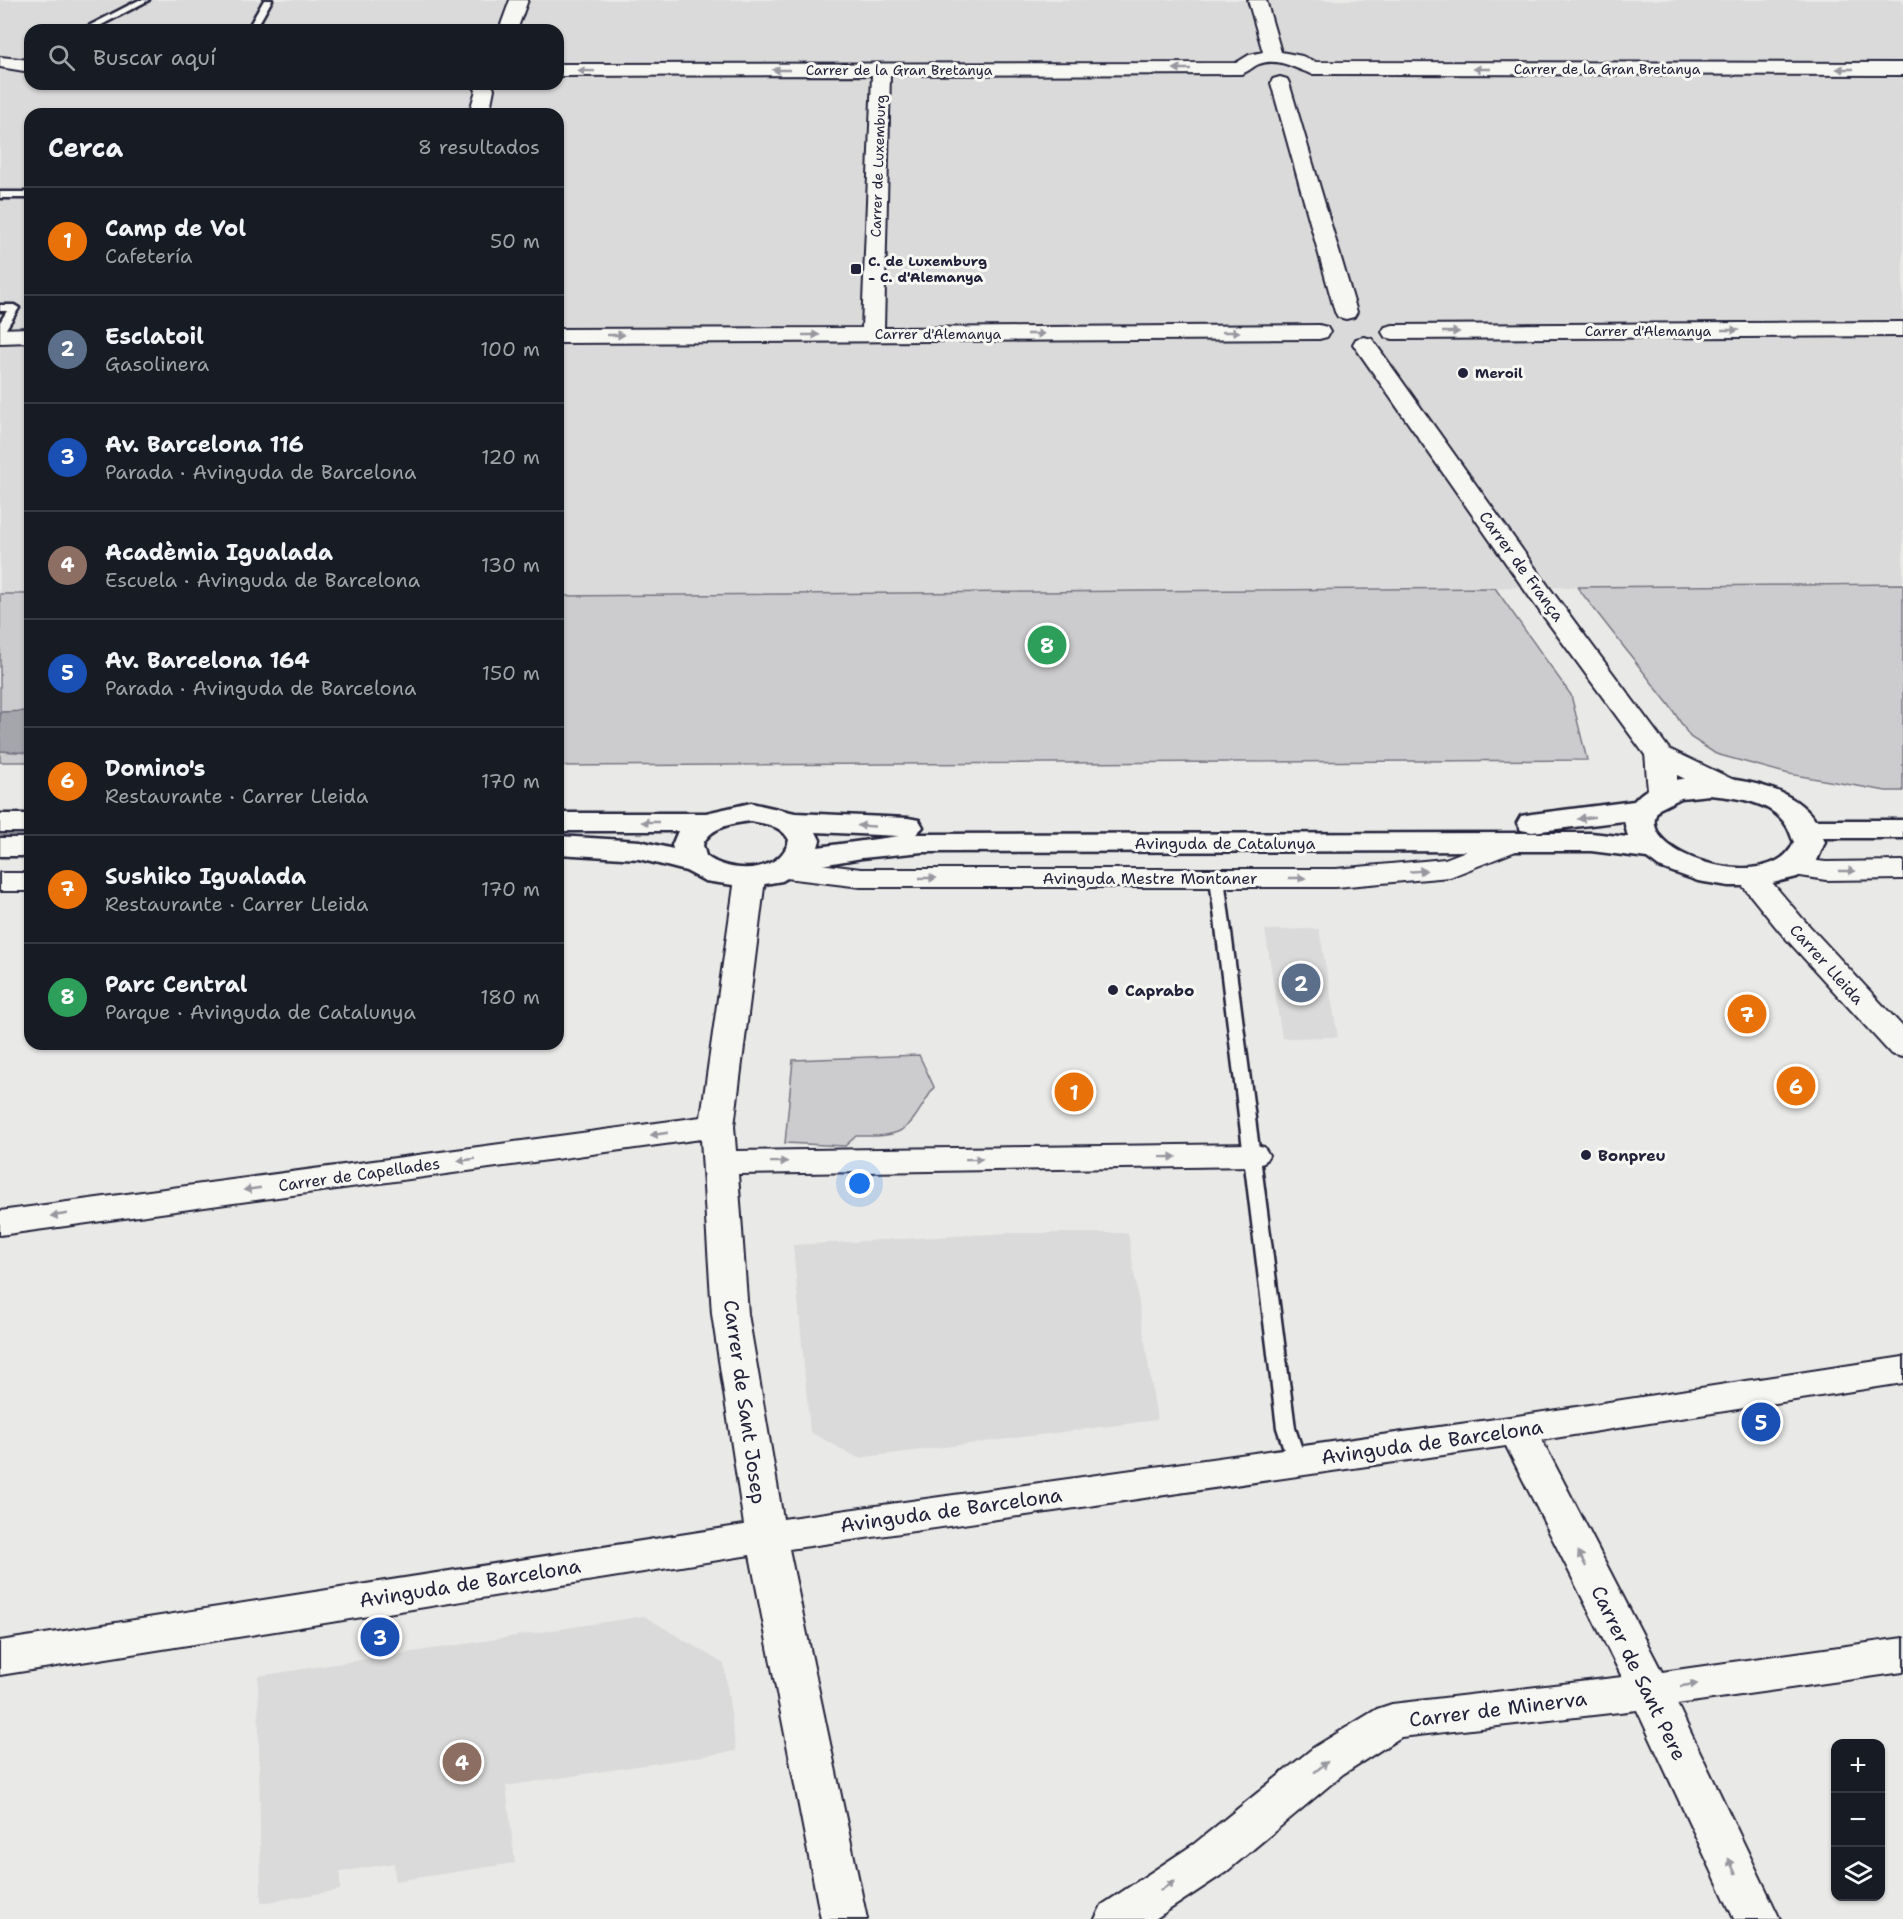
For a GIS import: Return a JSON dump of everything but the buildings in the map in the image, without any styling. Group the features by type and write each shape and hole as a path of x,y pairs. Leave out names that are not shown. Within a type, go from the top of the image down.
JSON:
{"street":[{"path":"510,24 519,0"},
{"path":"1257,0 1274,58"},
{"path":"1259,78 1306,79 1312,75 1312,68 1298,61 1274,58 1251,61 1346,312 1321,319 1317,325 1341,340 1381,341 1381,321"},
{"name":"Carrer de la Gran Bretanya","path":"1312,68 1903,69"},
{"name":"Carrer de la Gran Bretanya","path":"564,70 881,70 1259,78"},
{"name":"Carrer de Luxemburg","path":"873,334 881,70"},
{"path":"481,99 494,90"},
{"name":"Carrer d'Alemanya","path":"1346,312 1381,321 1903,329"},
{"name":"Carrer d'Alemanya","path":"564,336 873,334 1341,340"},
{"path":"0,336 24,335"},
{"name":"Carrer de França","path":"1341,340 1542,596 1659,755 1663,775 1653,802"},
{"path":"1659,755 1726,787"},
{"name":"Avinguda de Catalunya","path":"791,822 883,827 1544,823 1653,802 1687,787 1726,787 1760,795 1775,802 1793,814 1805,829"},
{"path":"1653,802 1640,818 1640,828 1653,849 1672,862 1697,873 1735,879 1754,879 1775,875 1792,867 1806,854 1808,837 1805,829 1903,829"},
{"path":"564,840 640,850 698,866 711,873 730,878 750,879 769,875 792,864 804,850 805,840 800,830 791,822 772,815 751,812 721,817 697,829 690,838 688,848 690,857 698,866"},
{"path":"564,840 709,822"},
{"path":"0,823 24,823"},
{"name":"Avinguda de Catalunya","path":"792,864 922,843 1591,842 1653,849"},
{"name":"Avinguda Mestre Montaner","path":"792,864 861,878 1336,878 1450,868 1510,843"},
{"path":"0,847 24,847"},
{"path":"1792,867 1826,871 1903,870"},
{"name":"Carrer de Sant Josep","path":"750,879 717,1126 730,1314 766,1537 844,1919"},
{"name":"Carrer Lleida","path":"1754,879 1791,925 1903,1047"},
{"path":"0,882 24,882"},
{"name":"Carrer de Capellades","path":"0,1223 717,1126"},
{"path":"720,1163 1252,1155"},
{"name":"Avinguda de Barcelona","path":"0,1658 766,1537 1516,1430 1903,1370"},
{"name":"Carrer de Sant Pere","path":"1516,1430 1650,1691 1757,1919"},
{"name":"Carrer de Minerva","path":"1118,1919 1210,1857 1328,1761 1392,1721 1650,1691 1903,1655"}],"lane":[{"path":"97,24 145,0"},
{"path":"254,24 268,0"},
{"path":"0,195 24,195"},
{"path":"0,308 14,308 0,330"},
{"path":"1217,878 1286,1428 1297,1461"}],"shaded area":[{"path":"0,0 1903,0 1903,584 564,596 564,108 24,108 24,594 0,594"},
{"path":"1903,584 1903,791 1886,791 1789,774 1716,754 1690,737 1670,706 1577,587"},
{"path":"1495,588 1571,695 1587,760 564,766 564,596"},
{"path":"0,594 24,594 24,762 0,762"},
{"path":"24,711 24,753 0,751 0,712"},
{"path":"1319,929 1338,1037 1282,1038 1265,930"},
{"path":"919,1055 934,1087 918,1113 905,1128 887,1135 856,1136 845,1146 785,1143 793,1060"},
{"path":"1008,1233 1128,1233 1157,1420 858,1458 810,1432 793,1245"},
{"path":"644,1616 724,1664 736,1751 506,1786 515,1863 395,1881 394,1863 340,1872 340,1890 261,1903 258,1676"}],"place":[{"name":"C. de Luxemburg - C. d'Alemanya","path":"856,269"},
{"name":"Meroil","path":"1463,373"},
{"name":"Parc Central","path":"1047,645"},
{"name":"Esclatoil","path":"1301,983"},
{"name":"Caprabo","path":"1113,990"},
{"name":"Sushiko Igualada","path":"1747,1014"},
{"name":"Domino's","path":"1796,1086"},
{"name":"Camp de Vol","path":"1074,1092"},
{"name":"Bonpreu","path":"1586,1155"},
{"name":"Av. Barcelona 164","path":"1761,1422"},
{"name":"Av. Barcelona 116","path":"380,1637"},
{"name":"Acadèmia Igualada","path":"462,1762"}]}
